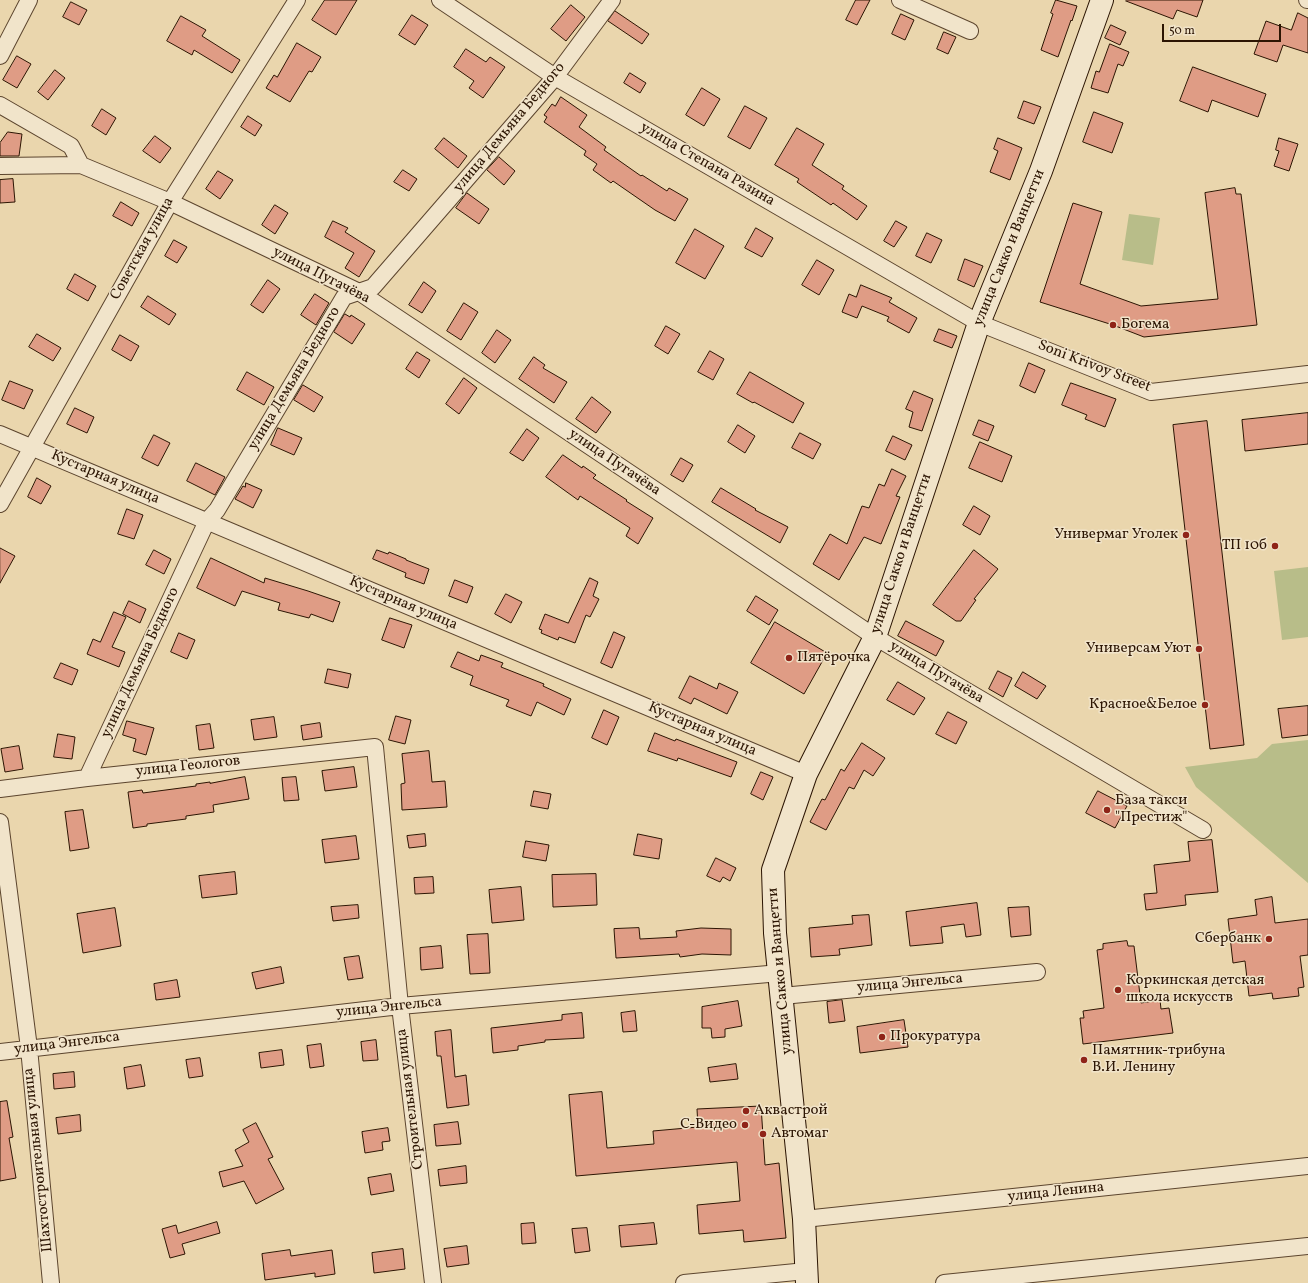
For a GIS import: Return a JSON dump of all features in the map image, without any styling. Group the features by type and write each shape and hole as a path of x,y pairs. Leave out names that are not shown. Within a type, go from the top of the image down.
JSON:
{"street":[{"path":"0,56 29,0"},
{"name":"Советская улица","path":"0,504 170,202 296,0"},
{"name":"улица Степана Разина","path":"440,0 555,77 979,322"},
{"name":"улица Демьяна Бедного","path":"87,778 207,521 217,510 344,297 374,287 555,77 612,0"},
{"path":"900,0 970,31"},
{"name":"улица Сакко и Ванцетти","path":"807,1277 804,1219 775,933 773,870 806,774 875,637 979,322 1041,171 1102,0"},
{"path":"0,105 70,146 82,165"},
{"name":"улица Пугачёва","path":"0,166 82,165 170,202 359,292 875,637 1203,830"},
{"name":"Soni Krivoy Street","path":"979,322 1151,392 1308,374"},
{"name":"Кустарная улица","path":"0,434 806,774"},
{"name":"улица Геологов","path":"0,789 87,778 375,747"},
{"name":"Строительная улица","path":"375,747 400,1006 433,1283"},
{"name":"Шахтостроительная улица","path":"0,822 29,1048 51,1283"},
{"name":"улица Энгельса","path":"782,996 1037,972"},
{"name":"улица Энгельса","path":"0,1052 400,1006 780,974"},
{"name":"улица Ленина","path":"804,1219 1308,1166"},
{"path":"944,1283 1308,1246"},
{"path":"684,1283 807,1277"}],"green space":[{"path":"1129,214 1160,218 1153,265 1122,260"},
{"path":"1308,567 1308,637 1282,640 1274,571"},
{"path":"1308,740 1308,883 1196,787 1185,767 1257,758 1272,744"}],"building":[{"path":"325,0 357,0 336,35 312,20"},
{"path":"856,0 870,0 857,25 846,20"},
{"path":"1056,0 1077,6 1058,57 1041,50"},
{"path":"1203,0 1197,17 1177,10 1173,19 1126,1"},
{"path":"71,2 87,10 79,25 63,17"},
{"path":"571,5 585,17 566,41 551,29"},
{"path":"615,11 649,34 642,44 608,21"},
{"path":"1298,13 1308,18 1308,53 1283,45 1277,62 1254,54 1266,21 1291,30"},
{"path":"901,14 914,20 905,40 892,34"},
{"path":"412,15 428,25 415,45 399,35"},
{"path":"181,16 206,30 202,36 240,60 232,73 194,50 192,55 167,41"},
{"path":"1111,25 1126,32 1120,45 1105,38"},
{"path":"944,32 956,37 948,54 937,49"},
{"path":"297,43 321,57 312,72 309,71 290,102 266,88 274,75 277,77"},
{"path":"1110,44 1129,52 1123,66 1118,64 1108,93 1091,88 1096,71 1099,72"},
{"path":"466,49 486,62 490,57 505,67 483,98 469,88 474,81 454,67"},
{"path":"17,56 31,64 17,88 3,80"},
{"path":"1193,67 1266,94 1258,117 1212,100 1208,112 1180,101"},
{"path":"55,70 65,78 48,100 38,92"},
{"path":"630,73 646,83 640,93 624,83"},
{"path":"702,88 720,99 704,126 686,115"},
{"path":"561,97 587,115 579,127 606,147 604,150 641,176 642,175 667,191 669,188 688,199 675,221 655,210 613,181 611,183 593,170 597,164 584,155 586,151 544,122 547,117 544,115 552,104 555,106"},
{"path":"1024,101 1041,107 1034,124 1018,118"},
{"path":"745,106 767,118 750,149 728,137"},
{"path":"102,109 116,118 106,135 92,126"},
{"path":"1094,112 1123,123 1112,153 1083,142"},
{"path":"248,116 262,125 255,136 241,127"},
{"path":"797,128 824,144 812,165 844,186 842,189 867,206 857,220 833,203 831,205 797,182 799,179 775,165"},
{"path":"8,132 22,134 19,156 0,156 0,143"},
{"path":"155,136 171,148 160,163 143,151"},
{"path":"444,138 467,156 458,168 435,149"},
{"path":"998,138 1022,148 1010,180 990,172 998,151 994,149"},
{"path":"1279,138 1298,144 1289,171 1274,166 1279,151 1276,150"},
{"path":"499,157 515,171 504,185 487,170"},
{"path":"403,170 417,179 409,191 394,182"},
{"path":"218,171 233,180 220,199 206,189"},
{"path":"13,179 15,202 0,203 0,180"},
{"path":"1235,188 1236,194 1241,194 1257,325 1144,337 1113,325 1040,302 1073,203 1102,212 1080,284 1141,306 1218,299 1205,193"},
{"path":"467,193 489,209 479,224 456,208"},
{"path":"121,202 139,213 132,226 113,216"},
{"path":"275,205 288,213 275,234 262,225"},
{"path":"333,221 348,228 345,232 375,251 359,277 345,268 354,253 325,237"},
{"path":"896,221 907,227 894,247 884,241"},
{"path":"756,228 773,238 762,257 745,248"},
{"path":"695,229 724,246 705,279 676,263"},
{"path":"927,233 942,240 931,263 916,256"},
{"path":"174,240 187,247 177,263 165,256"},
{"path":"965,259 983,266 974,287 958,280"},
{"path":"817,260 834,270 819,295 802,285"},
{"path":"75,274 96,286 88,301 67,289"},
{"path":"268,280 280,289 263,313 251,305"},
{"path":"424,282 436,291 422,313 409,305"},
{"path":"861,285 892,298 889,302 917,318 909,333 887,321 889,317 862,306 857,318 842,312 849,294 856,297"},
{"path":"315,294 329,303 316,325 301,315"},
{"path":"148,296 176,314 169,325 141,307"},
{"path":"464,303 478,312 461,340 447,331"},
{"path":"345,314 350,317 351,315 365,324 352,344 334,332"},
{"path":"666,326 680,334 668,354 655,346"},
{"path":"939,329 957,336 952,348 934,341"},
{"path":"497,330 511,340 495,363 482,353"},
{"path":"37,334 61,348 53,361 29,347"},
{"path":"120,335 139,346 131,361 112,350"},
{"path":"710,351 724,359 713,380 698,372"},
{"path":"417,352 430,360 419,378 406,369"},
{"path":"534,357 545,365 543,368 567,382 554,403 519,379"},
{"path":"1029,363 1045,370 1035,393 1020,386"},
{"path":"247,372 274,387 264,405 237,390"},
{"path":"750,372 804,403 793,423 737,394"},
{"path":"464,378 477,388 459,414 446,404"},
{"path":"10,381 33,390 24,409 2,400"},
{"path":"1071,383 1116,399 1105,427 1085,419 1087,415 1062,405"},
{"path":"303,385 323,397 314,412 294,400"},
{"path":"914,391 933,399 922,431 909,427 913,412 906,409"},
{"path":"592,397 611,412 596,433 576,419"},
{"path":"75,408 94,417 87,433 67,424"},
{"path":"1308,413 1308,444 1245,451 1242,420"},
{"path":"979,420 994,426 988,441 973,435"},
{"path":"1207,421 1244,745 1210,749 1173,425"},
{"path":"738,425 755,436 745,453 728,442"},
{"path":"278,428 302,438 294,455 271,445"},
{"path":"527,429 539,438 523,461 510,453"},
{"path":"800,433 821,444 813,459 792,448"},
{"path":"154,435 170,443 158,466 142,458"},
{"path":"893,436 912,445 905,460 886,451"},
{"path":"980,442 1012,456 1002,482 969,468"},
{"path":"563,455 582,468 583,466 596,475 593,478 653,518 638,544 626,536 630,528 580,496 578,500 546,477"},
{"path":"681,458 693,465 683,482 671,475"},
{"path":"196,463 225,477 215,495 187,481"},
{"path":"892,469 906,476 896,496 900,497 881,544 864,537 839,580 813,564 830,534 847,544 862,506 869,508 879,484 884,486"},
{"path":"37,478 51,486 41,504 28,497"},
{"path":"246,483 262,490 253,508 235,499 243,486 245,487"},
{"path":"721,488 756,509 755,510 788,527 780,543 712,502"},
{"path":"974,506 990,516 980,535 963,525"},
{"path":"127,509 143,515 134,539 118,534"},
{"path":"0,548 15,556 0,583"},
{"path":"154,550 171,559 164,574 146,565"},
{"path":"377,550 388,554 389,552 429,569 424,584 405,577 406,573 373,559"},
{"path":"974,550 998,569 974,599 976,600 961,621 956,621 933,605"},
{"path":"211,558 264,583 265,578 340,602 333,622 311,614 309,618 278,610 280,603 242,591 235,606 197,588"},
{"path":"590,578 598,582 593,596 599,599 590,617 586,615 575,643 559,637 558,640 541,633 542,630 539,629 545,614 568,623"},
{"path":"455,580 473,587 467,603 449,596"},
{"path":"506,594 522,602 511,623 495,614"},
{"path":"756,596 778,610 769,625 747,611"},
{"path":"129,601 146,609 140,623 123,614"},
{"path":"114,612 126,617 112,647 125,652 119,667 87,654 93,639 100,642"},
{"path":"390,618 412,625 404,648 382,640"},
{"path":"906,621 944,641 936,656 898,636"},
{"name":"Пятёрочка","path":"775,622 827,653 804,694 751,663"},
{"path":"614,632 625,637 612,668 601,663"},
{"path":"179,633 195,640 187,659 171,652"},
{"path":"458,652 479,661 481,655 503,663 501,667 544,684 543,686 571,699 564,715 537,702 531,716 506,706 509,700 470,685 473,676 451,667"},
{"path":"61,663 78,670 72,685 54,678"},
{"path":"328,669 351,674 348,688 325,683"},
{"path":"998,671 1012,678 1003,697 989,689"},
{"path":"1023,672 1046,686 1037,699 1015,686"},
{"path":"690,676 717,689 719,683 738,692 727,714 694,698 691,704 679,698"},
{"path":"898,682 925,698 914,715 887,700"},
{"path":"1308,706 1308,735 1282,738 1278,709"},
{"path":"604,710 619,717 607,745 592,738"},
{"path":"948,712 967,722 956,744 936,734"},
{"path":"396,716 411,720 405,744 389,740"},
{"path":"274,717 277,737 254,740 251,720"},
{"path":"127,721 154,728 146,755 133,751 136,739 123,735"},
{"path":"320,723 322,737 303,740 301,726"},
{"path":"210,724 214,748 199,750 196,726"},
{"path":"655,733 675,741 676,739 737,762 731,777 678,758 677,761 648,751"},
{"path":"58,734 75,737 72,759 54,757"},
{"path":"862,743 885,758 873,776 864,770 854,789 849,787 826,830 810,822 822,799 825,800 841,769 844,771"},
{"path":"19,746 23,769 5,772 1,749"},
{"path":"429,751 432,782 445,781 447,807 402,810 401,784 405,783 402,754"},
{"path":"354,767 357,787 325,791 322,771"},
{"path":"761,772 773,777 763,800 751,794"},
{"path":"245,777 249,799 213,805 214,812 186,816 186,819 147,824 147,826 133,828 128,792 142,790 143,793 196,786 196,784"},
{"path":"296,777 299,800 284,801 282,778"},
{"path":"534,791 551,794 548,809 531,806"},
{"name":"База такси \"Престиж\"","path":"1098,791 1127,806 1115,828 1086,813"},
{"path":"83,810 89,848 70,851 65,812"},
{"path":"425,834 426,846 409,848 407,836"},
{"path":"638,834 662,839 659,859 634,855"},
{"path":"356,836 359,859 325,863 322,840"},
{"path":"1212,840 1218,892 1185,895 1186,905 1146,910 1144,894 1157,893 1154,865 1190,861 1188,842"},
{"path":"526,841 549,845 546,861 523,857"},
{"path":"716,858 736,868 730,881 723,877 720,882 707,876"},
{"path":"235,872 237,894 202,898 199,876"},
{"path":"596,874 597,905 553,907 552,875"},
{"path":"433,877 434,893 415,894 414,878"},
{"path":"521,887 524,920 492,923 489,890"},
{"name":"Сбербанк","path":"1272,897 1275,923 1308,919 1308,955 1300,956 1304,987 1298,988 1299,996 1273,999 1272,993 1249,996 1245,961 1233,963 1228,919 1257,915 1255,900"},
{"path":"977,903 981,935 966,937 964,924 941,927 943,943 910,946 906,912"},
{"path":"358,905 359,918 333,921 331,907"},
{"path":"1029,907 1031,935 1011,937 1008,908"},
{"path":"115,908 121,946 83,953 77,914"},
{"path":"869,915 872,945 839,949 840,955 811,957 809,928 853,924 852,916"},
{"path":"639,928 640,939 677,937 676,931 701,928 731,929 731,955 702,954 680,957 679,954 616,958 614,929"},
{"path":"488,934 490,973 470,974 467,935"},
{"name":"Коркинская детская школа искусств","path":"1127,941 1128,946 1134,946 1141,1003 1160,1000 1161,1009 1169,1008 1173,1033 1083,1044 1080,1018 1084,1018 1083,1011 1104,1008 1097,950 1103,949 1103,944"},
{"path":"441,946 443,968 421,970 420,948"},
{"path":"359,956 363,978 348,980 344,958"},
{"path":"281,967 284,983 256,989 252,973"},
{"path":"177,980 180,997 156,1000 154,984"},
{"path":"842,1000 845,1021 829,1023 827,1002"},
{"path":"738,1001 742,1026 725,1029 725,1037 712,1038 711,1028 702,1028 702,1007"},
{"path":"635,1011 637,1031 623,1032 621,1013"},
{"path":"582,1013 584,1038 545,1040 545,1042 518,1046 518,1050 493,1053 491,1028 562,1020 562,1015"},
{"name":"Прокуратура","path":"904,1020 908,1047 860,1053 857,1027"},
{"path":"451,1030 455,1077 466,1075 469,1105 447,1108 441,1056 437,1056 435,1032"},
{"path":"376,1040 378,1060 363,1061 361,1042"},
{"path":"321,1044 324,1066 310,1068 307,1046"},
{"path":"282,1050 284,1065 261,1068 259,1053"},
{"path":"200,1058 203,1076 189,1078 186,1060"},
{"path":"736,1064 738,1079 710,1082 708,1068"},
{"path":"141,1065 145,1086 127,1089 124,1068"},
{"path":"74,1072 75,1087 54,1089 53,1074"},
{"path":"602,1092 607,1148 654,1144 653,1131 698,1127 697,1109 761,1106 765,1165 779,1163 786,1238 744,1242 743,1230 699,1234 697,1205 740,1201 737,1162 576,1176 569,1095"},
{"path":"7,1101 13,1137 9,1138 16,1178 0,1181 0,1102"},
{"path":"80,1115 81,1131 58,1134 56,1118"},
{"path":"458,1122 461,1144 436,1146 434,1125"},
{"path":"256,1123 273,1157 268,1159 284,1189 256,1204 244,1181 223,1187 219,1172 243,1166 235,1150 249,1142 243,1130"},
{"path":"388,1128 390,1141 382,1142 383,1150 365,1153 362,1132"},
{"path":"466,1166 467,1183 440,1186 438,1170"},
{"path":"391,1174 394,1191 371,1195 368,1178"},
{"path":"217,1222 220,1233 182,1244 185,1254 170,1258 162,1229 176,1225 178,1233"},
{"path":"534,1223 536,1243 522,1244 521,1224"},
{"path":"654,1223 657,1244 621,1247 619,1226"},
{"path":"587,1228 590,1251 575,1253 572,1229"},
{"path":"467,1246 469,1264 447,1267 444,1249"},
{"path":"403,1249 405,1269 374,1273 372,1253"},
{"path":"290,1250 291,1256 332,1250 335,1274 315,1277 315,1273 265,1280 262,1254"}],"place":[{"name":"Богема","path":"1113,325"},
{"name":"Универмаг Уголек","path":"1186,535"},
{"name":"ТП 10б","path":"1275,546"},
{"name":"Универсам Уют","path":"1199,649"},
{"name":"Пятёрочка","path":"789,658"},
{"name":"Красное&Белое","path":"1205,705"},
{"name":"База такси \"Престиж\"","path":"1107,810"},
{"name":"Сбербанк","path":"1269,939"},
{"name":"Коркинская детская школа искусств","path":"1118,990"},
{"name":"Прокуратура","path":"882,1037"},
{"name":"Памятник-трибуна В.И. Ленину","path":"1084,1060"},
{"name":"Аквастрой","path":"746,1111"},
{"name":"С-Видео","path":"745,1125"},
{"name":"Автомаг","path":"763,1134"}]}
